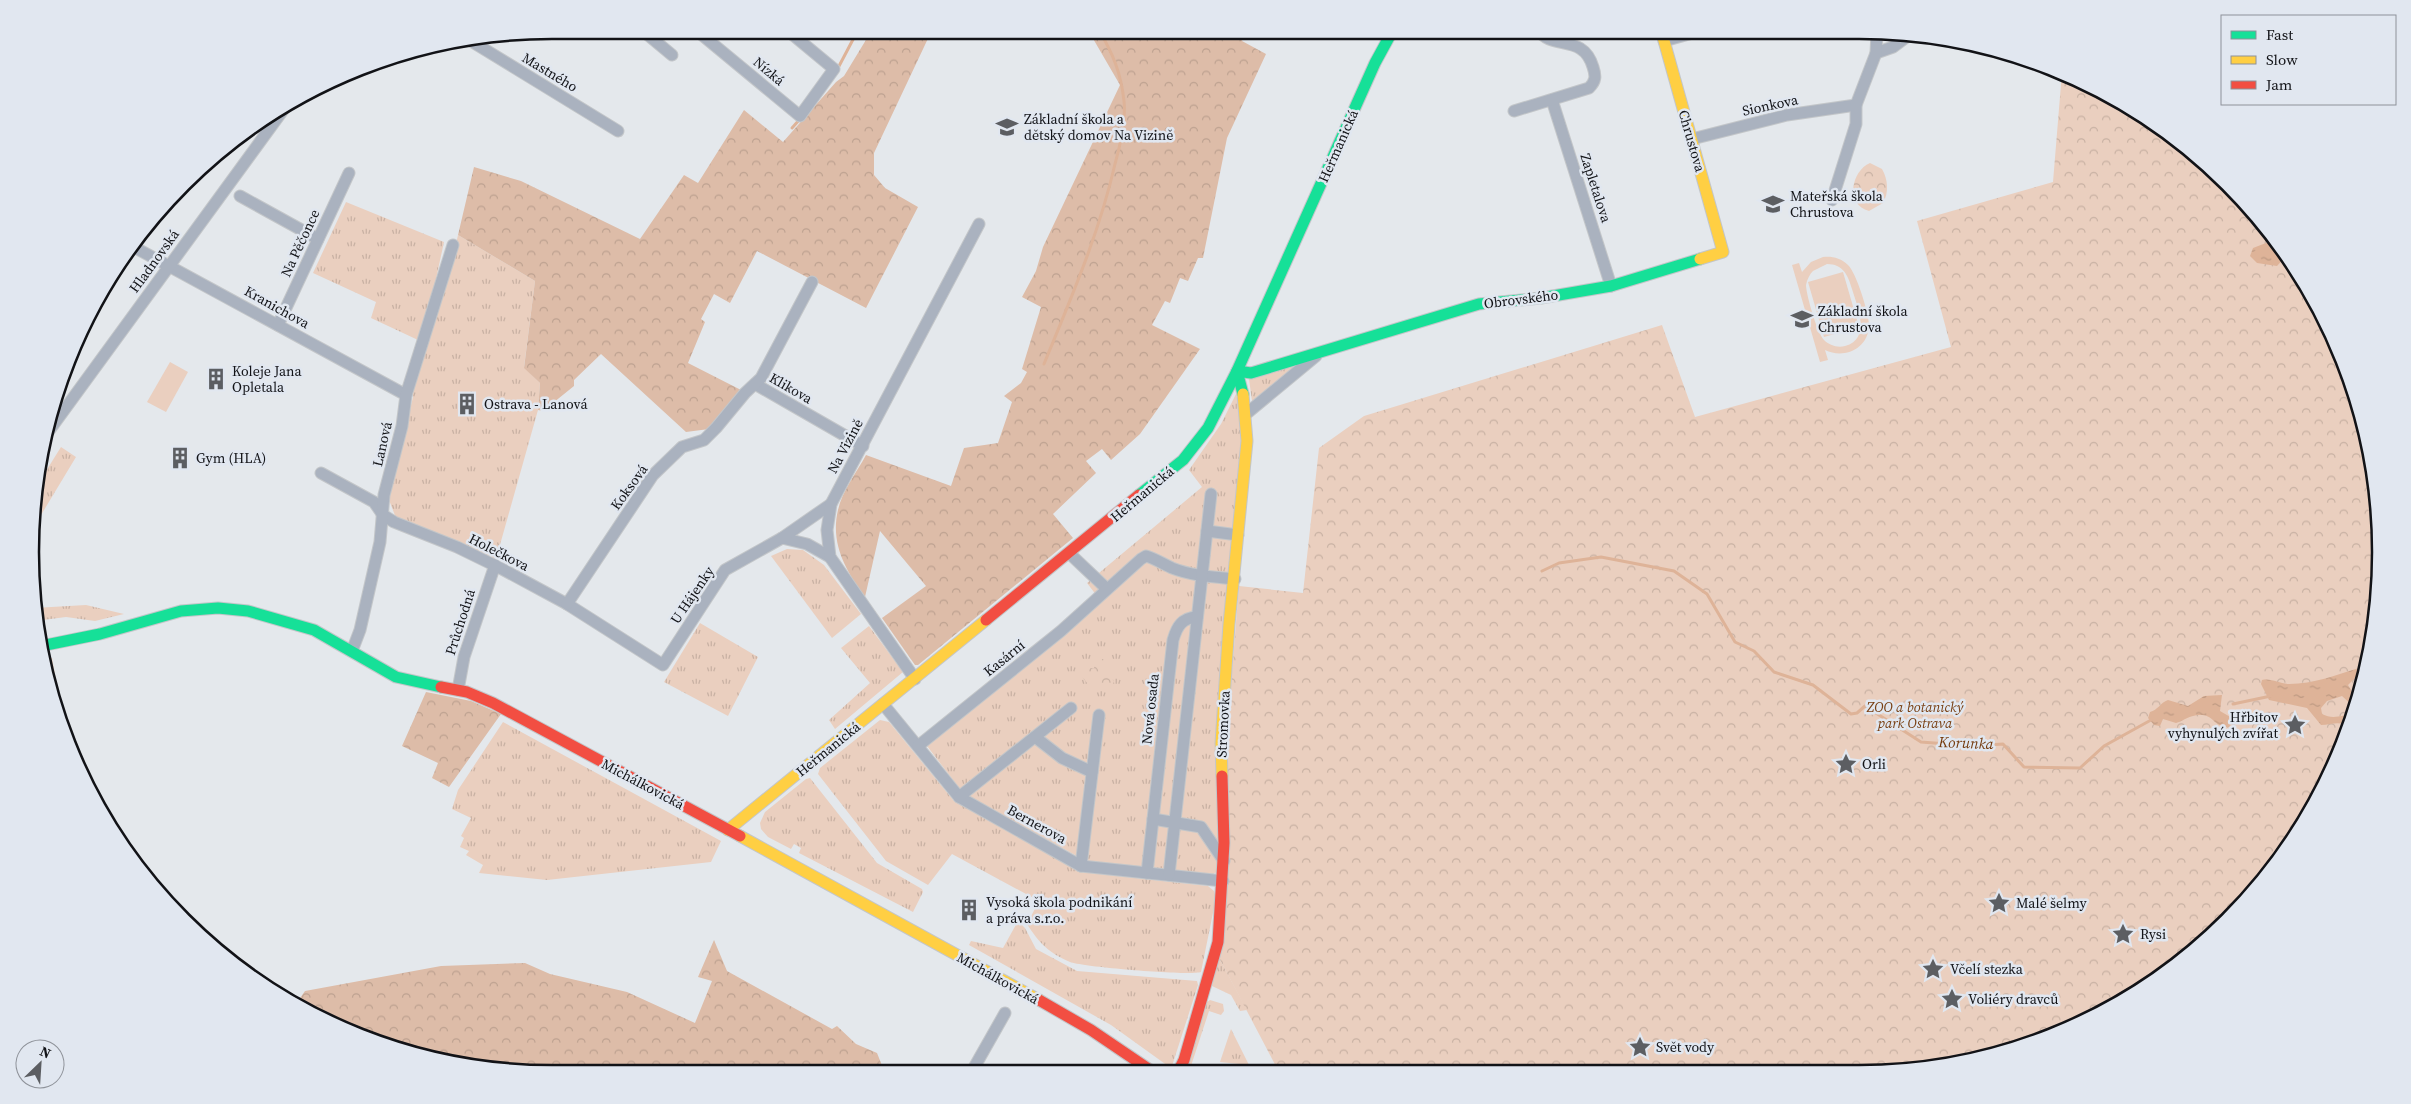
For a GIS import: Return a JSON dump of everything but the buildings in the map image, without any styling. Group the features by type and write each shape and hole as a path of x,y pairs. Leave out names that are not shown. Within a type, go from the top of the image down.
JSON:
{"street":[{"path":"653,39 672,55"},
{"name":"Nízká","path":"707,39 800,116 834,69 798,39"},
{"name":"Heřmanická","path":"728,830 1183,460 1208,428 1237,372 1375,63 1388,39"},
{"path":"1514,111 1589,88 1594,83 1596,75 1591,60 1585,51 1569,43 1551,39"},
{"name":"Chrustova","path":"1663,39 1723,252"},
{"path":"1832,200 1856,124 1856,105 1876,53 1877,40"},
{"path":"1876,53 1893,47 1901,41"},
{"name":"Mastného","path":"477,45 618,131"},
{"name":"Zapletalova","path":"1552,100 1612,286"},
{"name":"Sionkova","path":"1692,139 1787,115 1856,105"},
{"name":"Hladnovská","path":"55,422 276,119"},
{"name":"Na Pěčonce","path":"278,325 349,173"},
{"path":"240,196 318,239"},
{"name":"Na Vizině","path":"915,679 830,557 827,530 831,504 979,224"},
{"name":"Lanová","path":"352,651 360,630 380,542 384,496 402,426 406,395 453,245"},
{"name":"Kranichova","path":"138,249 406,395"},
{"name":"Obrovského","path":"1237,372 1251,373 1479,304 1541,298 1612,286 1723,252"},
{"name":"Klikova","path":"812,282 761,378 755,384 863,446"},
{"name":"Obrovského","path":"1246,414 1320,353"},
{"name":"Stromovka","path":"1182,1065 1218,942 1223,881 1221,743 1238,535 1245,476 1246,414 1243,387 1237,372"},
{"name":"Koksová","path":"567,604 653,475 682,448 704,440 755,384"},
{"name":"Holečkova","path":"321,473 374,502 382,515 495,565 567,604 663,665"},
{"path":"1169,876 1211,494"},
{"name":"U Hájenky","path":"663,665 725,570 782,538 831,504"},
{"path":"1207,531 1238,535"},
{"path":"782,538 807,544 830,557"},
{"path":"1069,553 1107,589"},
{"name":"Kasární","path":"918,746 1061,631 1121,575 1146,556 1171,568 1202,576"},
{"name":"Průchodná","path":"458,690 464,657 495,565"},
{"path":"1202,576 1235,579"},
{"name":"Michálkovická","path":"48,644 100,634 181,611 233,609 263,614 308,627 396,677 417,683 458,690 487,700 1091,1030 1143,1065"},
{"name":"Nová osada","path":"1147,873 1173,640 1177,628 1187,618 1197,616"},
{"name":"Michálkovická","path":"46,637 100,634"},
{"name":"Bernerova","path":"883,704 959,797 1081,866 1223,881"},
{"path":"959,797 1071,708"},
{"path":"1081,866 1099,715"},
{"path":"1035,737 1062,758 1092,772"},
{"path":"1153,819 1175,821 1201,827 1224,861"},
{"path":"976,1065 1005,1013"}],"green space":[{"path":"867,39 928,39 874,153 874,175 885,188 918,207 866,308 757,251 730,303 714,294 701,319 705,322 688,363 741,390 709,429 686,432 601,354 574,380 574,386 543,411 538,410 540,383 524,368 535,281 458,235 474,167 521,181 640,239 684,175 698,183 744,110 783,142 836,82 844,76"},
{"path":"1093,39 1243,39 1242,41 1266,54 1227,138 1203,258 1198,258 1188,281 1180,278 1170,303 1165,301 1152,325 1200,349 1140,434 1111,460 1102,449 1086,461 1096,473 1053,514 1073,538 918,665 915,665 882,618 926,586 880,531 865,597 846,567 838,546 836,522 840,503 866,455 951,486 964,448 998,443 1012,402 1004,396 1021,383 1027,372 1022,369 1041,307 1022,297 1036,271 1043,247 1120,85"},
{"name":"ZOO a botanický park Ostrava","path":"2061,81 2116,108 2144,125 2171,145 2222,189 2245,214 2286,267 2319,325 2345,387 2355,419 2368,485 2372,552 2368,619 2355,685 2333,748 2303,809 2286,837 2245,890 2197,938 2144,979 2116,996 2086,1012 2024,1038 1992,1048 1926,1061 1859,1065 1275,1065 1218,956 1226,746 1239,586 1303,593 1319,448 1364,416 1662,325 1695,417 1951,347 1917,221 2053,182"},
{"path":"1870,163 1882,169 1886,177 1887,186 1883,203 1869,211 1861,208 1856,202 1853,188 1858,173"},
{"path":"346,202 444,242 434,288 418,340 371,318 376,302 313,273"},
{"path":"458,235 535,281 524,367 540,383 538,410 496,559 396,518 389,500 413,397 413,382 449,275"},
{"path":"1823,257 1830,257 1839,259 1848,265 1858,285 1869,321 1867,335 1859,347 1846,353 1832,353 1825,350 1828,360 1820,362 1792,265 1799,263 1802,272 1811,262","holes":["1827,264 1833,264 1841,268 1849,279 1860,321 1858,337 1853,342 1842,347 1831,345 1821,336 1806,290 1807,281 1813,271"]},
{"path":"1843,272 1859,327 1824,337 1808,282"},
{"path":"170,362 188,372 166,412 147,402"},
{"path":"1300,362 1253,401 1252,401 1249,379"},
{"path":"1236,394 1244,424 1217,872 1213,874 1086,861 977,801 960,789 927,746 1100,600 1087,583 1202,487 1189,470 1221,424"},
{"path":"61,447 76,457 40,516 43,485 45,472"},
{"path":"787,549 803,550 824,565 861,614 832,638 771,556"},
{"path":"86,605 124,614 95,621 66,617 43,620 42,608"},
{"path":"700,623 758,657 728,716 664,682"},
{"path":"869,626 903,672 835,729 829,720 870,683 841,648"},
{"path":"50,658 52,658 58,692 56,685"},
{"path":"1096,659 1105,659 1112,668 1109,677 1114,681 1112,688 1088,684 1082,677 1084,668 1094,668"},
{"path":"426,692 471,701 501,714 449,787 432,778 438,763 402,746"},
{"path":"880,720 889,722 954,801 1081,872 1208,886 1214,891 1216,898 1201,972 1178,973 1136,970 1070,962 1045,947 1027,924 1039,901 952,854 928,885 886,861 818,774 820,768"},
{"path":"503,722 721,841 711,862 547,880 479,873 483,865 466,855 469,851 460,847 464,838 461,836 471,818 452,809 458,790"},
{"path":"810,778 877,863 922,889 923,892 913,912 799,853 801,848 794,844 791,849 768,837 761,829 760,823 765,812 806,779"},
{"path":"1018,921 1025,928 1036,949 1077,971 1197,981 1198,985 1172,1065 1167,1065 1111,1025 969,945 971,941 1003,948"},
{"path":"714,940 727,971 832,1029 837,1026 856,1044 877,1053 882,1065 552,1065 485,1061 419,1048 387,1038 325,1012 300,999 305,991 441,966 525,963 550,974 627,992 695,1023 712,981 698,977"},
{"path":"1218,956 1247,1010 1240,1011 1231,995 1212,986"},
{"path":"1210,1000 1223,1004 1224,1011 1221,1015 1209,1011 1191,1065 1186,1065 1207,1002"},
{"path":"1231,1029 1249,1065 1220,1062"}],"water":[{"path":"2268,243 2282,261 2277,266 2257,263 2250,256 2253,248"},
{"path":"2359,668 2356,678 2348,685 2353,693 2349,703 2342,696 2327,701 2321,708 2322,714 2326,716 2345,716 2342,724 2321,725 2307,708 2269,700 2261,684 2262,680 2289,684 2324,679"},
{"path":"2222,695 2220,711 2232,718 2230,727 2221,726 2210,717 2202,715 2191,716 2176,723 2163,719 2160,726 2154,725 2148,718 2150,712 2168,700 2188,706 2204,696"}],"waterway":[{"path":"838,68 853,39"},
{"path":"1044,364 1093,241 1119,149 1124,116 1123,91 1112,56 1104,39"},
{"path":"792,128 800,119"},
{"name":"Korunka","path":"1542,571 1559,563 1601,557 1674,571 1707,594 1735,642 1754,651 1774,672 1813,685 1851,714 1857,713 1865,706 1921,742 1973,746 2003,744 2024,767 2080,768 2104,746 2151,720"},
{"name":"Korunka","path":"2233,704 2271,696"}],"traffic: fast":[{"path":"1139,495 1183,460 1208,428 1237,371 1375,63 1388,39"},
{"path":"1243,394 1237,371 1251,373 1479,304 1541,298 1611,286 1700,259"},
{"path":"48,645 100,634 181,611 218,608 248,611 314,630 396,677 441,687"}],"traffic: slow":[{"path":"1664,39 1723,252 1700,259"},
{"path":"1222,776 1221,743 1229,624 1247,441 1243,394"},
{"path":"728,830 986,620"},
{"path":"740,836 1039,1000"}],"traffic: jam":[{"path":"986,620 1139,495"},
{"path":"441,687 467,692 493,703 740,836"},
{"path":"1182,1065 1218,942 1224,843 1222,776"},
{"path":"1039,1000 1091,1030 1143,1065"}],"place":[{"name":"Základní škola a dětský domov Na Vizině","path":"1007,127"},
{"name":"Mateřská škola Chrustova","path":"1773,204"},
{"name":"Základní škola Chrustova","path":"1802,319"},
{"name":"Koleje Jana Opletala","path":"216,379"},
{"name":"Ostrava - Lanová","path":"467,404"},
{"name":"Gym (HLA)","path":"180,458"},
{"name":"Hřbitov vyhynulých zvířat","path":"2295,725"},
{"name":"Orli","path":"1846,764"},
{"name":"Malé šelmy","path":"1999,903"},
{"name":"Vysoká škola podnikání a práva s.r.o.","path":"969,910"},
{"name":"Rysi","path":"2123,934"},
{"name":"Včelí stezka","path":"1933,969"},
{"name":"Voliéry dravců","path":"1952,999"},
{"name":"Svět vody","path":"1640,1047"}]}
